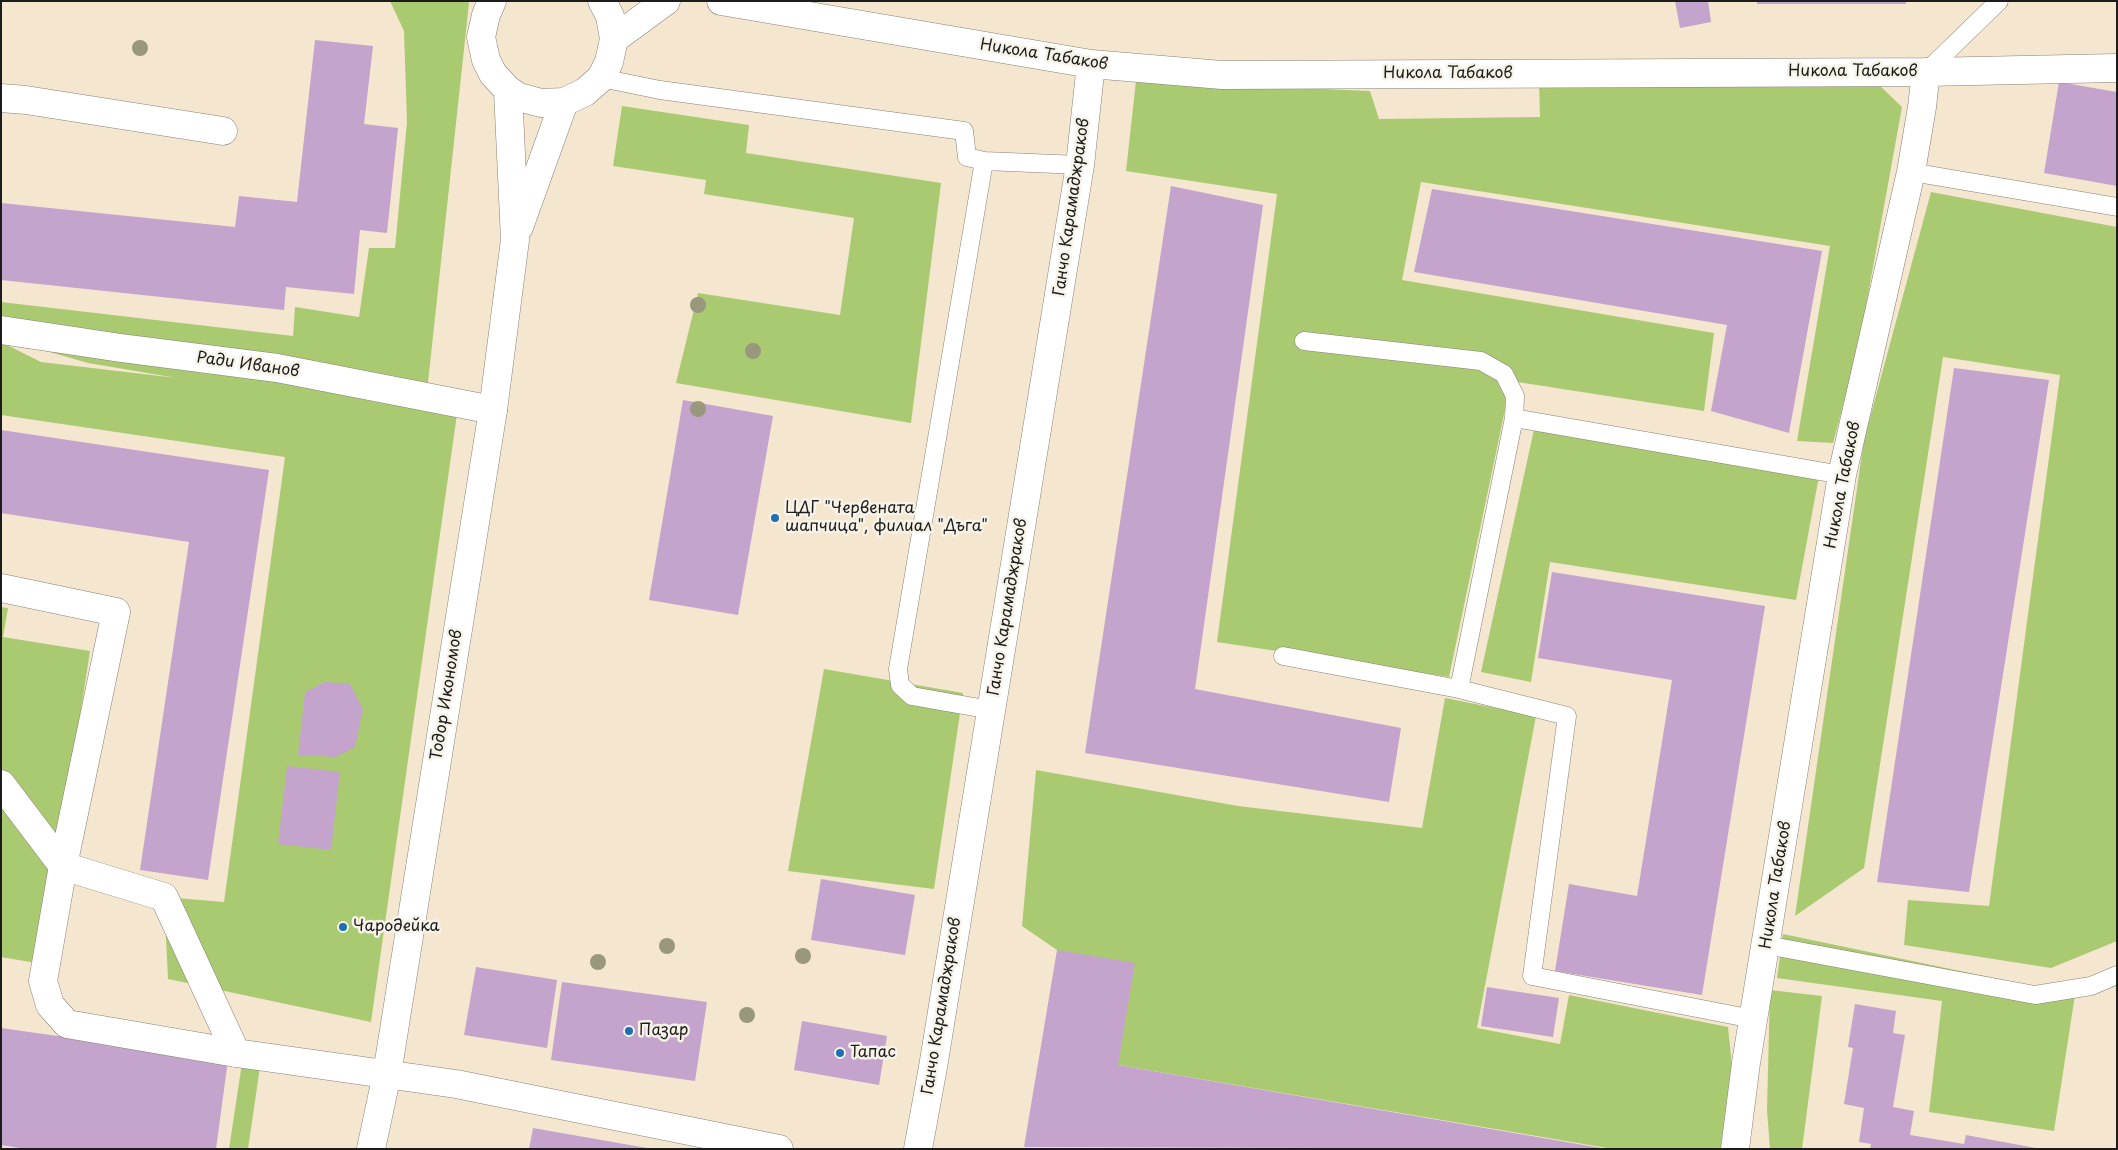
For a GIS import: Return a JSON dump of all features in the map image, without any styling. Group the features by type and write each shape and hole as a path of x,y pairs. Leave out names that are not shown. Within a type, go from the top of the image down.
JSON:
{"street":[{"path":"492,1 486,15 481,37 486,60 492,74 508,90 519,97 541,104 564,102 585,92 601,78 609,62 614,39 610,16 602,1"},
{"path":"614,39 666,1"},
{"name":"Никола Табаков","path":"721,1 1091,64 1222,75 1926,72 1911,172 1842,475 1753,1019 1735,1149"},
{"name":"Ганчо Карамаджраков","path":"918,1149 934,1067 1080,165 1091,64"},
{"path":"1926,72 2117,68"},
{"path":"508,90 515,240"},
{"path":"1,98 26,100 224,131"},
{"path":"515,240 564,102"},
{"name":"Тодор Икономов","path":"371,1149 387,1074 492,410 515,240"},
{"name":"Ради Иванов","path":"1,330 277,368 492,410"},
{"path":"1,588 116,612 63,866 43,981 50,1005 67,1024 236,1053 456,1084 775,1148"},
{"path":"1,784 63,866 164,897 236,1053"}],"lane":[{"path":"1926,72 1999,1"},
{"path":"601,78 660,90 964,130 967,157 984,162 1080,165"},
{"path":"984,162 898,670 900,685 912,696 991,710"},
{"path":"1911,172 2117,207"},
{"path":"1304,341 1481,361 1504,374 1515,396 1514,418 1459,688"},
{"path":"1514,418 1842,475"},
{"path":"1283,656 1459,688 1568,716 1532,976 1753,1019"},
{"path":"1766,945 2035,996 2092,986 2117,975"}],"green space":[{"path":"390,1 468,1 469,3 425,410 457,414 371,1022 168,979 164,897 224,902 285,457 1,415 1,342 41,362 177,378 88,363 1,338 1,302 293,336 295,307 359,317 369,248 395,248 407,122 404,31"},
{"path":"1136,81 1370,91 1379,119 1540,117 1539,83 1875,81 1902,107 1858,350 1833,443 1797,441 1830,246 1421,182 1402,280 1714,333 1704,411 1511,381 1449,677 1217,642 1277,194 1126,171"},
{"path":"622,106 749,125 746,153 941,183 911,423 676,383 698,293 840,315 854,218 704,194 706,180 613,166"},
{"path":"1931,192 2117,227 2117,941 2051,968 1904,945 1908,900 1989,906 2060,375 1943,357 1864,868 1795,916 1864,440"},
{"path":"1535,425 1819,476 1796,600 1550,562 1531,682 1481,672"},
{"path":"1,607 8,608 3,637 90,651 42,964 1,957"},
{"path":"824,669 963,693 934,889 788,871"},
{"path":"1445,698 1536,716 1477,1028 1560,1044 1569,995 1728,1027 1739,1149 1613,1149 1118,1065 1057,950 1022,926 1036,770 1238,806 1422,828"},
{"path":"1783,934 2075,995 2054,1131 1929,1112 1942,1001 1777,978"},
{"path":"1770,990 1822,996 1802,1149 1770,1149 1767,1110"},
{"path":"242,1063 260,1067 248,1149 229,1149"}],"building":[{"path":"1675,1 1708,1 1711,22 1680,28"},
{"path":"1757,1 1906,1 1906,4 1757,4"},
{"path":"315,40 373,46 364,124 398,128 387,233 360,230 354,294 286,287 284,310 1,280 1,203 235,227 239,196 297,202"},
{"path":"2059,82 2117,92 2117,186 2044,173"},
{"path":"1171,186 1263,205 1195,689 1401,728 1389,802 1085,753"},
{"path":"1432,189 1822,251 1789,433 1711,411 1727,325 1414,272"},
{"path":"1954,368 2049,380 1969,892 1877,882"},
{"path":"683,400 773,416 738,615 649,600"},
{"path":"1,430 269,470 208,880 140,870 189,542 1,513"},
{"path":"1552,572 1765,606 1702,995 1555,971 1569,884 1637,896 1672,680 1538,658"},
{"path":"325,682 350,684 363,709 355,747 336,757 298,755 305,692"},
{"path":"287,766 340,772 331,850 278,844"},
{"path":"821,879 915,895 905,955 811,940"},
{"path":"1057,950 1135,963 1118,1065 1607,1149 1024,1147"},
{"path":"476,967 557,980 547,1048 464,1035"},
{"name":"Пазар","path":"562,982 707,1002 695,1081 551,1060"},
{"path":"1487,987 1559,998 1553,1037 1481,1026"},
{"path":"1855,1004 1896,1011 1893,1033 1905,1035 1893,1107 1914,1111 1910,1135 1964,1144 1966,1135 2041,1149 1870,1149 1871,1144 1859,1142 1864,1108 1844,1104 1853,1048 1848,1047"},
{"name":"Тапас","path":"802,1021 887,1036 879,1085 794,1070"},
{"path":"1,1028 228,1060 216,1149 26,1149 1,1145"},
{"path":"533,1128 647,1148 529,1149"}],"place":[{"name":"ЦДГ \"Червената шапчица\", филиал \"Дъга\"","path":"775,518"},
{"name":"Чародейка","path":"343,927"},
{"name":"Пазар","path":"629,1031"},
{"name":"Тапас","path":"840,1053"}]}
